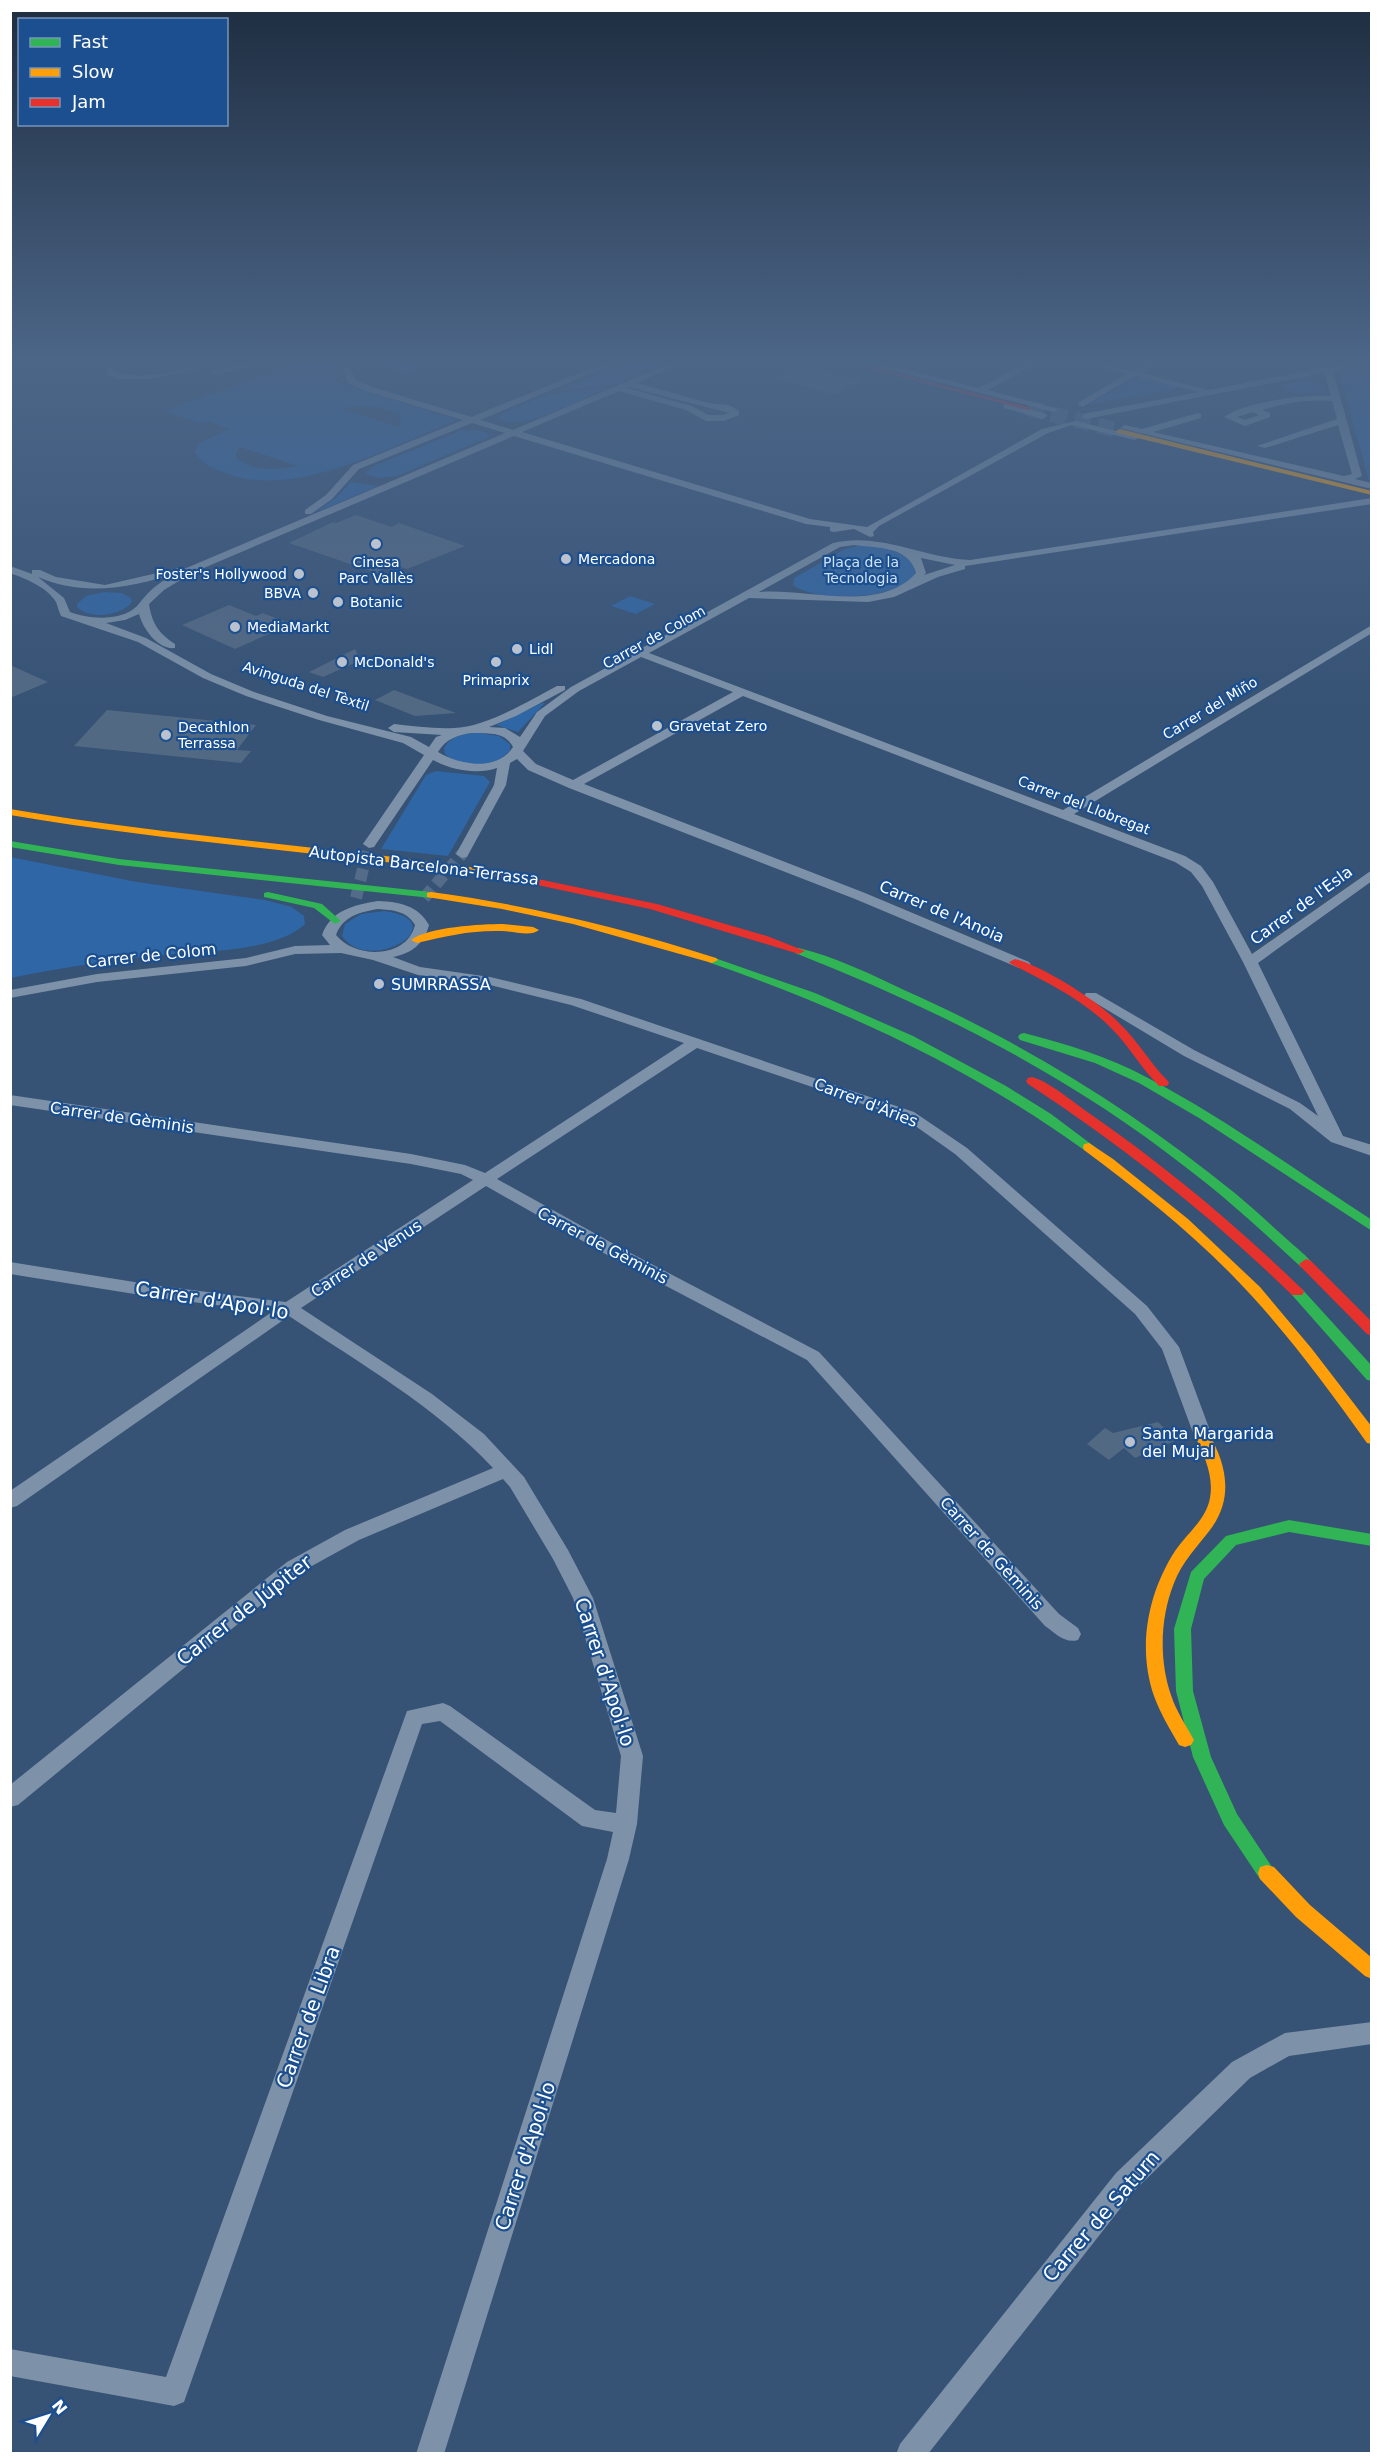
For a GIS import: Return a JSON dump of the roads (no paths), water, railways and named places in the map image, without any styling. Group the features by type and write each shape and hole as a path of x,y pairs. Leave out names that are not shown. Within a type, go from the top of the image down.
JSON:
{"main road":[{"path":"1308,477 1371,493"},
{"path":"1311,477 1328,482"},
{"name":"Autopista Barcelona-Terrassa","path":"10,812 108,830 180,839 343,853 455,867 585,888 755,934 869,976 938,1007 1044,1063 1169,1146 1267,1226 1371,1330"},
{"path":"10,843 151,866 447,897 554,916 634,935 711,958 831,1002 952,1060 1052,1120 1135,1181 1237,1272 1315,1360 1371,1439"},
{"path":"10,848 149,879"},
{"path":"257,893 318,906 333,924"},
{"path":"414,943 450,930 474,926 525,929 547,933"},
{"path":"625,949 679,961 758,984 840,1012 908,1042 1052,1120"},
{"path":"1015,962 1074,994 1109,1019 1126,1036 1154,1076 1203,1115"},
{"path":"938,1007 1120,1068 1203,1115 1371,1227"},
{"path":"1016,1072 1107,1130 1195,1197 1244,1240 1290,1286 1371,1376"},
{"path":"1341,1207 1371,1232"},
{"path":"1203,1436 1218,1472 1220,1495 1212,1514 1169,1572 1158,1608 1155,1658 1161,1692 1193,1756 1231,1822 1260,1865 1292,1903 1332,1940 1371,1970"},
{"path":"1214,1790 1192,1721 1185,1684 1184,1617 1187,1595 1198,1571 1214,1551 1239,1534 1266,1527 1292,1524 1316,1526 1371,1540"}],"street":[{"path":"10,569 42,584 62,605 75,594 164,574 288,522 322,503 347,477"},
{"path":"88,621 122,617 138,611 160,588 188,571 411,477"},
{"path":"660,477 809,522 846,526 869,533 893,547"},
{"path":"846,526 863,522 948,477"},
{"path":"869,533 876,524 962,477"},
{"path":"1329,477 1345,479 1371,493"},
{"path":"1345,479 1352,477"},
{"path":"1328,482 1347,497 1341,502 1328,506"},
{"path":"740,598 782,593 851,600 889,594 947,570 979,562 1328,506 1371,493"},
{"path":"809,522 841,541 893,547 945,561 979,562"},
{"name":"Carrer de Colom","path":"472,729 537,701 816,548 828,541 832,530 846,526"},
{"name":"Carrer de Colom","path":"504,762 518,749 536,721 556,701 837,545 865,540 869,533"},
{"path":"905,551 918,561 922,568 920,576 909,586"},
{"path":"10,561 54,580 139,591 145,603"},
{"name":"Avinguda del Tèxtil","path":"145,603 144,618 154,634 197,661 250,685 381,725 407,730 456,732"},
{"name":"Avinguda del Tèxtil","path":"62,605 65,614 130,635 207,676 250,694 323,718 411,741 433,754"},
{"name":"Carrer del Miño","path":"1066,814 1371,628"},
{"name":"Carrer del Llobregat","path":"640,653 1180,858 1196,869 1208,885 1250,962 1337,1139"},
{"path":"573,785 742,692"},
{"path":"369,844 433,754 440,740 456,732 472,729"},
{"name":"Carrer de l'Anoia","path":"472,729 492,729 514,737 518,749 537,769 573,785 880,904 1069,985 1189,1053 1295,1106 1337,1139"},
{"path":"433,754 449,764 472,768 504,762 500,785 462,854"},
{"name":"Carrer de l'Esla","path":"1250,962 1371,874"},
{"path":"376,956 395,952 414,943 422,930 420,920 424,898"},
{"name":"Carrer de Colom","path":"294,950 333,924 353,904 404,909 420,920"},
{"path":"333,924 329,935 340,949"},
{"path":"414,943 421,965 433,972"},
{"name":"Carrer de Colom","path":"10,994 97,978 246,962 294,950 340,949 350,953 376,956"},
{"name":"Carrer d'Àries","path":"376,956 417,971 490,981 553,996 909,1115 962,1151 1141,1310 1170,1347 1203,1436"},
{"name":"Carrer de Venus","path":"10,1501 289,1308 696,1042"},
{"name":"Carrer de Gèminis","path":"10,1100 411,1160 465,1170 485,1179 813,1356 831,1373 1052,1620 1071,1634"},
{"path":"1337,1139 1371,1151"},
{"name":"Carrer d'Apol·lo","path":"10,1268 153,1291 289,1308 426,1399 477,1439 517,1482 542,1521 583,1598 632,1756 626,1824 618,1858 548,2087 430,2454"},
{"name":"Carrer de Júpiter","path":"10,1798 294,1567 361,1531 506,1470"},
{"name":"Carrer de Libra","path":"10,2362 174,2392 414,1717 443,1712 590,1819 626,1824"},
{"name":"Carrer de Saturn","path":"910,2454 1125,2182 1241,2070 1285,2045 1371,2033"}],"tunnel":[{"path":"356,898 369,844"},
{"path":"424,898 462,854"}],"place":[{"name":"Cinesa Parc Vallès","path":"376,544"},
{"name":"Mercadona","path":"566,559"},
{"name":"Foster's Hollywood","path":"299,574"},
{"name":"BBVA","path":"313,593"},
{"name":"Botanic","path":"338,602"},
{"name":"MediaMarkt","path":"235,627"},
{"name":"Lidl","path":"517,649"},
{"name":"McDonald's","path":"342,662"},
{"name":"Primaprix","path":"496,662"},
{"name":"Gravetat Zero","path":"657,726"},
{"name":"Decathlon Terrassa","path":"166,735"},
{"name":"SUMRRASSA","path":"379,984"},
{"name":"Santa Margarida del Mujal","path":"1130,1442"}],"park label":[{"name":"Plaça de la Tecnologia","path":"861,570"}]}
